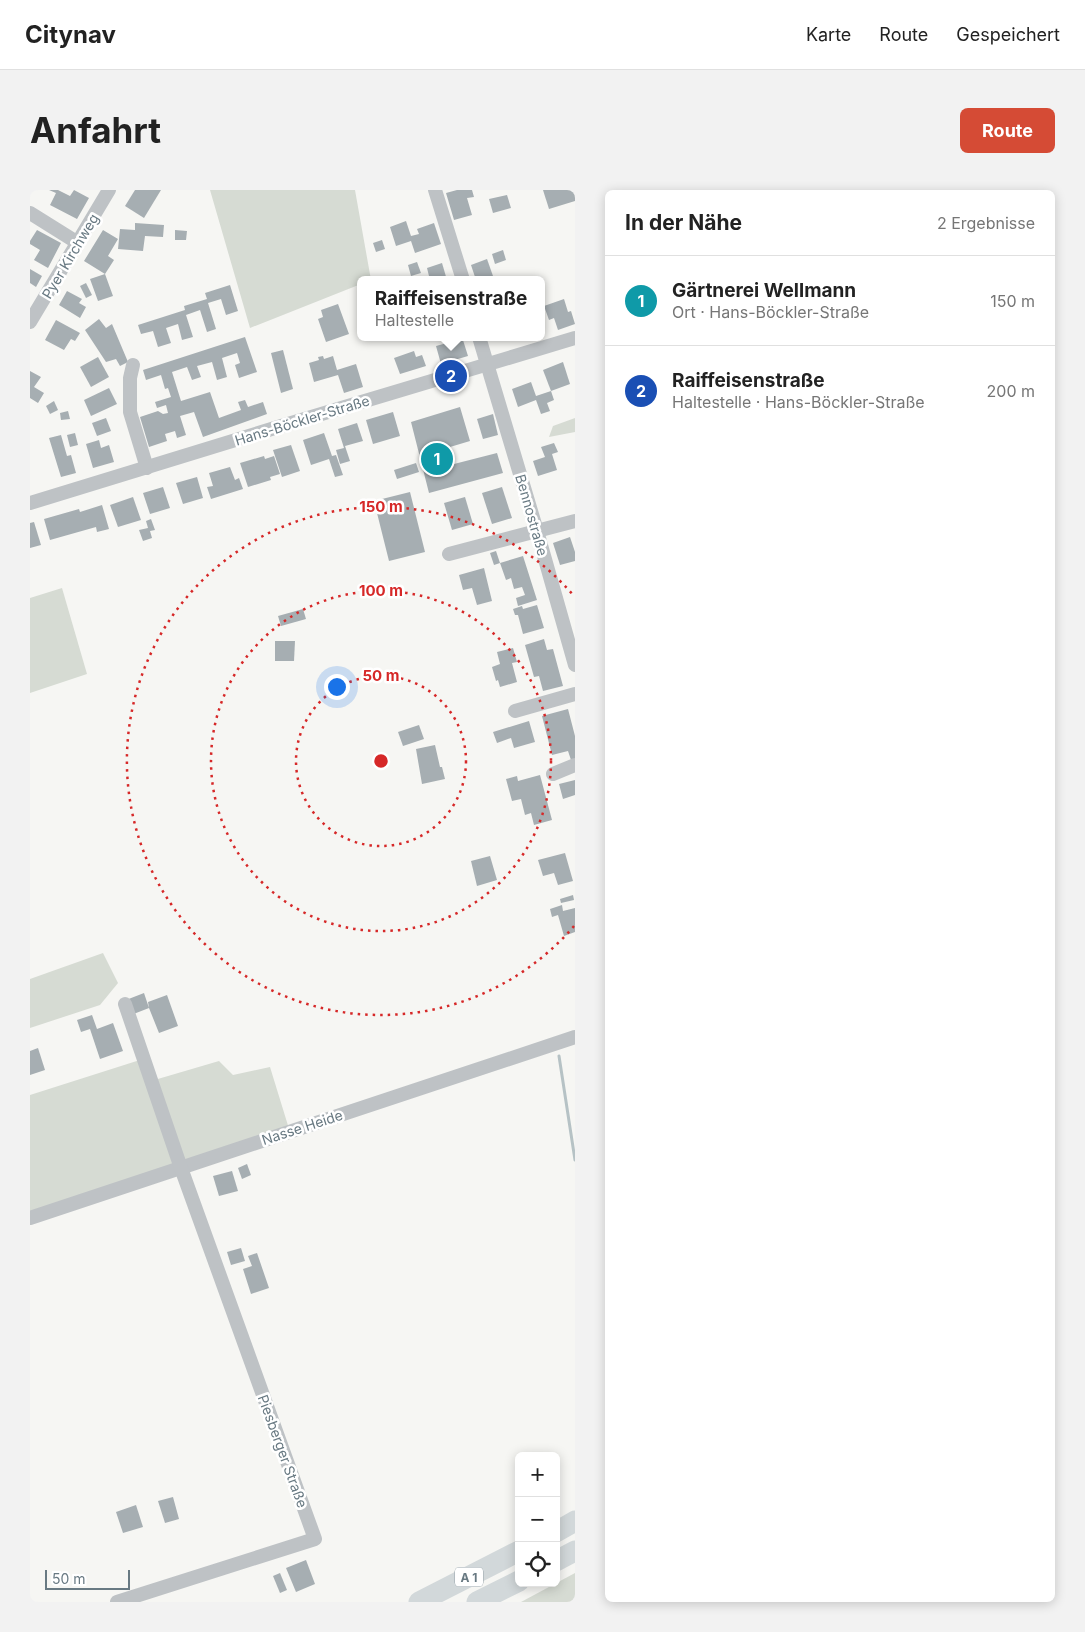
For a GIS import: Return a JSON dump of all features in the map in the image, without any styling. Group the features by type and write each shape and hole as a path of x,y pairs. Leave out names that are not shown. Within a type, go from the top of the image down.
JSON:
{"highway":[{"path":"560,1530 575,1521"},
{"path":"560,1560 575,1551"},
{"name":"A 1","path":"419,1602 515,1553"},
{"name":"A 1","path":"477,1602 515,1583"}],"street":[{"name":"Pyer Kirchweg","path":"30,322 109,190"},
{"path":"435,190 462,276"},
{"path":"30,213 78,243"},
{"name":"Hans-Böckler-Straße","path":"30,504 575,338"},
{"name":"Bennostraße","path":"480,341 575,665"},
{"path":"132,371 130,412 147,468"},
{"path":"449,554 575,520"},
{"path":"515,711 575,694"},
{"path":"552,774 575,765"},
{"path":"125,1004 180,1168"},
{"name":"Nasse Heide","path":"30,1218 575,1037"},
{"name":"Piesberger Straße","path":"117,1602 315,1538 180,1168"}],"shaded area":[{"path":"210,190 355,190 370,276 357,276 357,286 250,328"},
{"path":"575,418 575,432 549,437 553,426"},
{"path":"62,588 87,674 30,693 30,598"},
{"path":"103,953 118,983 100,1005 30,1028 30,979"},
{"path":"143,1059 151,1081 219,1061 233,1075 270,1067 290,1132 30,1218 30,1095"},
{"path":"575,1573 575,1602 521,1602 549,1587 560,1587 560,1581"}],"building":[{"path":"49,190 58,190 70,196 74,190 89,198 77,219 50,205 56,193"},
{"path":"135,190 161,190 144,218 125,206"},
{"path":"457,190 472,190 474,197 467,198 472,215 454,220 446,193"},
{"path":"543,190 575,190 575,201 549,209"},
{"path":"507,195 511,208 493,213 489,199"},
{"path":"406,221 411,236 419,234 417,229 434,223 441,244 415,253 411,241 396,246 390,227"},
{"path":"135,223 164,225 163,237 145,236 143,251 118,249 120,229 135,230"},
{"path":"37,230 61,243 48,268 34,260 40,250 30,244 30,241"},
{"path":"103,230 118,239 108,256 114,260 105,274 84,261"},
{"path":"175,230 187,231 186,240 175,240"},
{"path":"382,240 385,249 376,252 373,243"},
{"path":"503,250 506,260 495,264 492,254"},
{"path":"487,259 493,276 475,276 471,265"},
{"path":"417,262 421,273 411,276 408,265"},
{"path":"442,263 446,276 429,276 427,268"},
{"path":"30,269 42,276 36,287 30,283"},
{"path":"105,274 113,296 98,301 90,279"},
{"path":"86,283 92,295 86,298 80,286"},
{"path":"230,285 238,311 226,315 221,299 208,303 216,329 207,332 200,310 186,315 193,337 182,340 178,324 166,328 171,343 158,347 153,331 141,334 138,325 185,310 184,306 207,299 205,293"},
{"path":"67,291 82,299 79,303 86,307 80,318 59,305"},
{"path":"564,299 568,312 571,311 575,324 558,330 554,318 549,320 545,306"},
{"path":"338,304 349,334 326,342 318,319 323,317 321,310"},
{"path":"99,319 106,328 112,324 128,362 120,366 116,359 106,362 85,330"},
{"path":"56,320 80,333 75,341 71,339 64,350 45,340"},
{"path":"245,337 257,372 239,378 235,365 240,363 237,353 222,358 227,377 217,380 212,362 197,366 201,377 192,380 187,367 172,372 181,401 210,392 219,418 241,410 238,402 245,400 248,407 263,402 267,414 203,437 194,412 180,416 186,435 177,438 175,431 165,434 167,441 149,447 140,417 158,411 163,414 168,413 166,405 157,408 155,402 171,397 168,388 165,389 161,375 146,380 143,370"},
{"path":"446,341 463,341 468,356 441,364 436,346 447,343"},
{"path":"283,350 293,389 281,393 271,353"},
{"path":"414,351 416,357 422,355 426,366 400,374 394,358"},
{"path":"323,356 324,359 333,356 337,370 356,364 363,387 344,393 338,375 314,382 309,363 319,360 318,357"},
{"path":"98,357 109,377 91,387 80,367"},
{"path":"563,362 570,384 551,391 543,370"},
{"path":"30,371 41,377 34,387 44,393 38,403 30,398"},
{"path":"531,382 536,396 551,391 554,400 547,403 550,411 541,414 536,400 518,407 512,389"},
{"path":"109,388 117,404 91,416 84,400"},
{"path":"54,401 58,410 50,414 46,406"},
{"path":"460,407 470,441 450,447 454,464 497,453 503,473 429,493 411,422"},
{"path":"68,411 70,419 61,420 60,413"},
{"path":"393,412 400,436 373,444 366,420"},
{"path":"493,414 498,435 483,439 477,419"},
{"path":"106,418 111,431 97,436 92,423"},
{"path":"357,423 363,441 345,446 350,461 340,464 336,450 344,448 338,429"},
{"path":"75,433 78,445 70,447 67,435"},
{"path":"324,433 332,456 336,455 343,475 335,477 329,459 311,465 303,440"},
{"path":"61,435 67,456 71,455 76,473 61,477 49,438"},
{"path":"99,440 101,448 109,445 114,462 93,468 86,444"},
{"path":"554,443 558,452 552,454 557,470 538,476 533,461 545,457 541,447"},
{"path":"291,445 300,471 282,477 273,450"},
{"path":"264,456 265,459 274,456 280,474 270,477 271,480 248,487 240,463"},
{"path":"416,463 419,472 397,479 394,470"},
{"path":"230,467 235,480 239,478 243,489 211,499 207,487 213,486 209,473"},
{"path":"197,477 203,498 183,504 176,483"},
{"path":"163,487 170,508 150,514 143,493"},
{"path":"502,487 512,518 492,524 482,493"},
{"path":"410,492 425,552 389,561 374,501"},
{"path":"133,497 141,520 118,527 110,505"},
{"path":"465,497 473,524 452,530 444,503"},
{"path":"102,505 109,529 97,532 96,527 50,540 44,519 79,509 80,512"},
{"path":"151,519 155,530 150,531 152,538 143,541 139,530 148,528 146,521"},
{"path":"34,522 41,545 30,548 30,523"},
{"path":"570,537 575,552 575,561 560,565 553,543"},
{"path":"496,551 500,563 494,565 490,553"},
{"path":"523,556 537,600 518,606 516,598 525,595 522,587 514,589 511,578 506,580 500,563"},
{"path":"484,568 492,601 477,605 472,588 463,590 459,575"},
{"path":"537,605 544,628 523,634 518,615 515,615 513,609 522,606 523,609"},
{"path":"303,609 306,619 281,626 278,616"},
{"path":"544,639 547,650 553,649 563,686 543,691 539,676 534,677 525,645"},
{"path":"275,641 295,641 294,661 275,661"},
{"path":"513,648 517,662 512,663 517,682 500,687 492,667 500,664 497,652"},
{"path":"568,709 575,736 575,759 571,760 568,751 552,755 542,716"},
{"path":"529,721 535,742 514,748 511,738 497,743 493,732"},
{"path":"419,725 424,739 403,746 398,732"},
{"path":"435,745 445,779 422,784 416,749"},
{"path":"540,775 552,820 534,825 531,813 525,815 521,799 512,801 506,779 517,776 518,781"},
{"path":"575,780 575,795 563,799 559,784"},
{"path":"565,853 573,881 558,885 554,873 543,876 538,860"},
{"path":"490,856 497,880 477,886 471,861"},
{"path":"573,895 574,900 561,903 560,899"},
{"path":"562,905 563,911 575,908 575,932 564,936 558,915 552,917 550,909"},
{"path":"144,993 149,1008 131,1015 126,1000"},
{"path":"167,995 178,1026 159,1033 148,1002"},
{"path":"92,1015 97,1029 113,1023 123,1051 100,1059 90,1029 81,1032 77,1020"},
{"path":"38,1048 45,1070 30,1075 30,1051"},
{"path":"247,1164 251,1175 242,1179 238,1168"},
{"path":"232,1171 238,1191 219,1196 213,1176"},
{"path":"241,1248 245,1261 231,1265 227,1252"},
{"path":"257,1253 269,1288 251,1294 243,1269 252,1266 248,1256"},
{"path":"173,1497 179,1519 165,1523 158,1501"},
{"path":"136,1505 143,1527 123,1533 116,1512"},
{"path":"306,1560 315,1584 296,1592 286,1568"},
{"path":"280,1573 287,1590 280,1593 273,1576"}],"waterway":[{"path":"559,1056 575,1160"}],"place":[{"name":"Raiffeisenstraße","path":"451,376"},
{"name":"Gärtnerei Wellmann","path":"437,459"}]}
